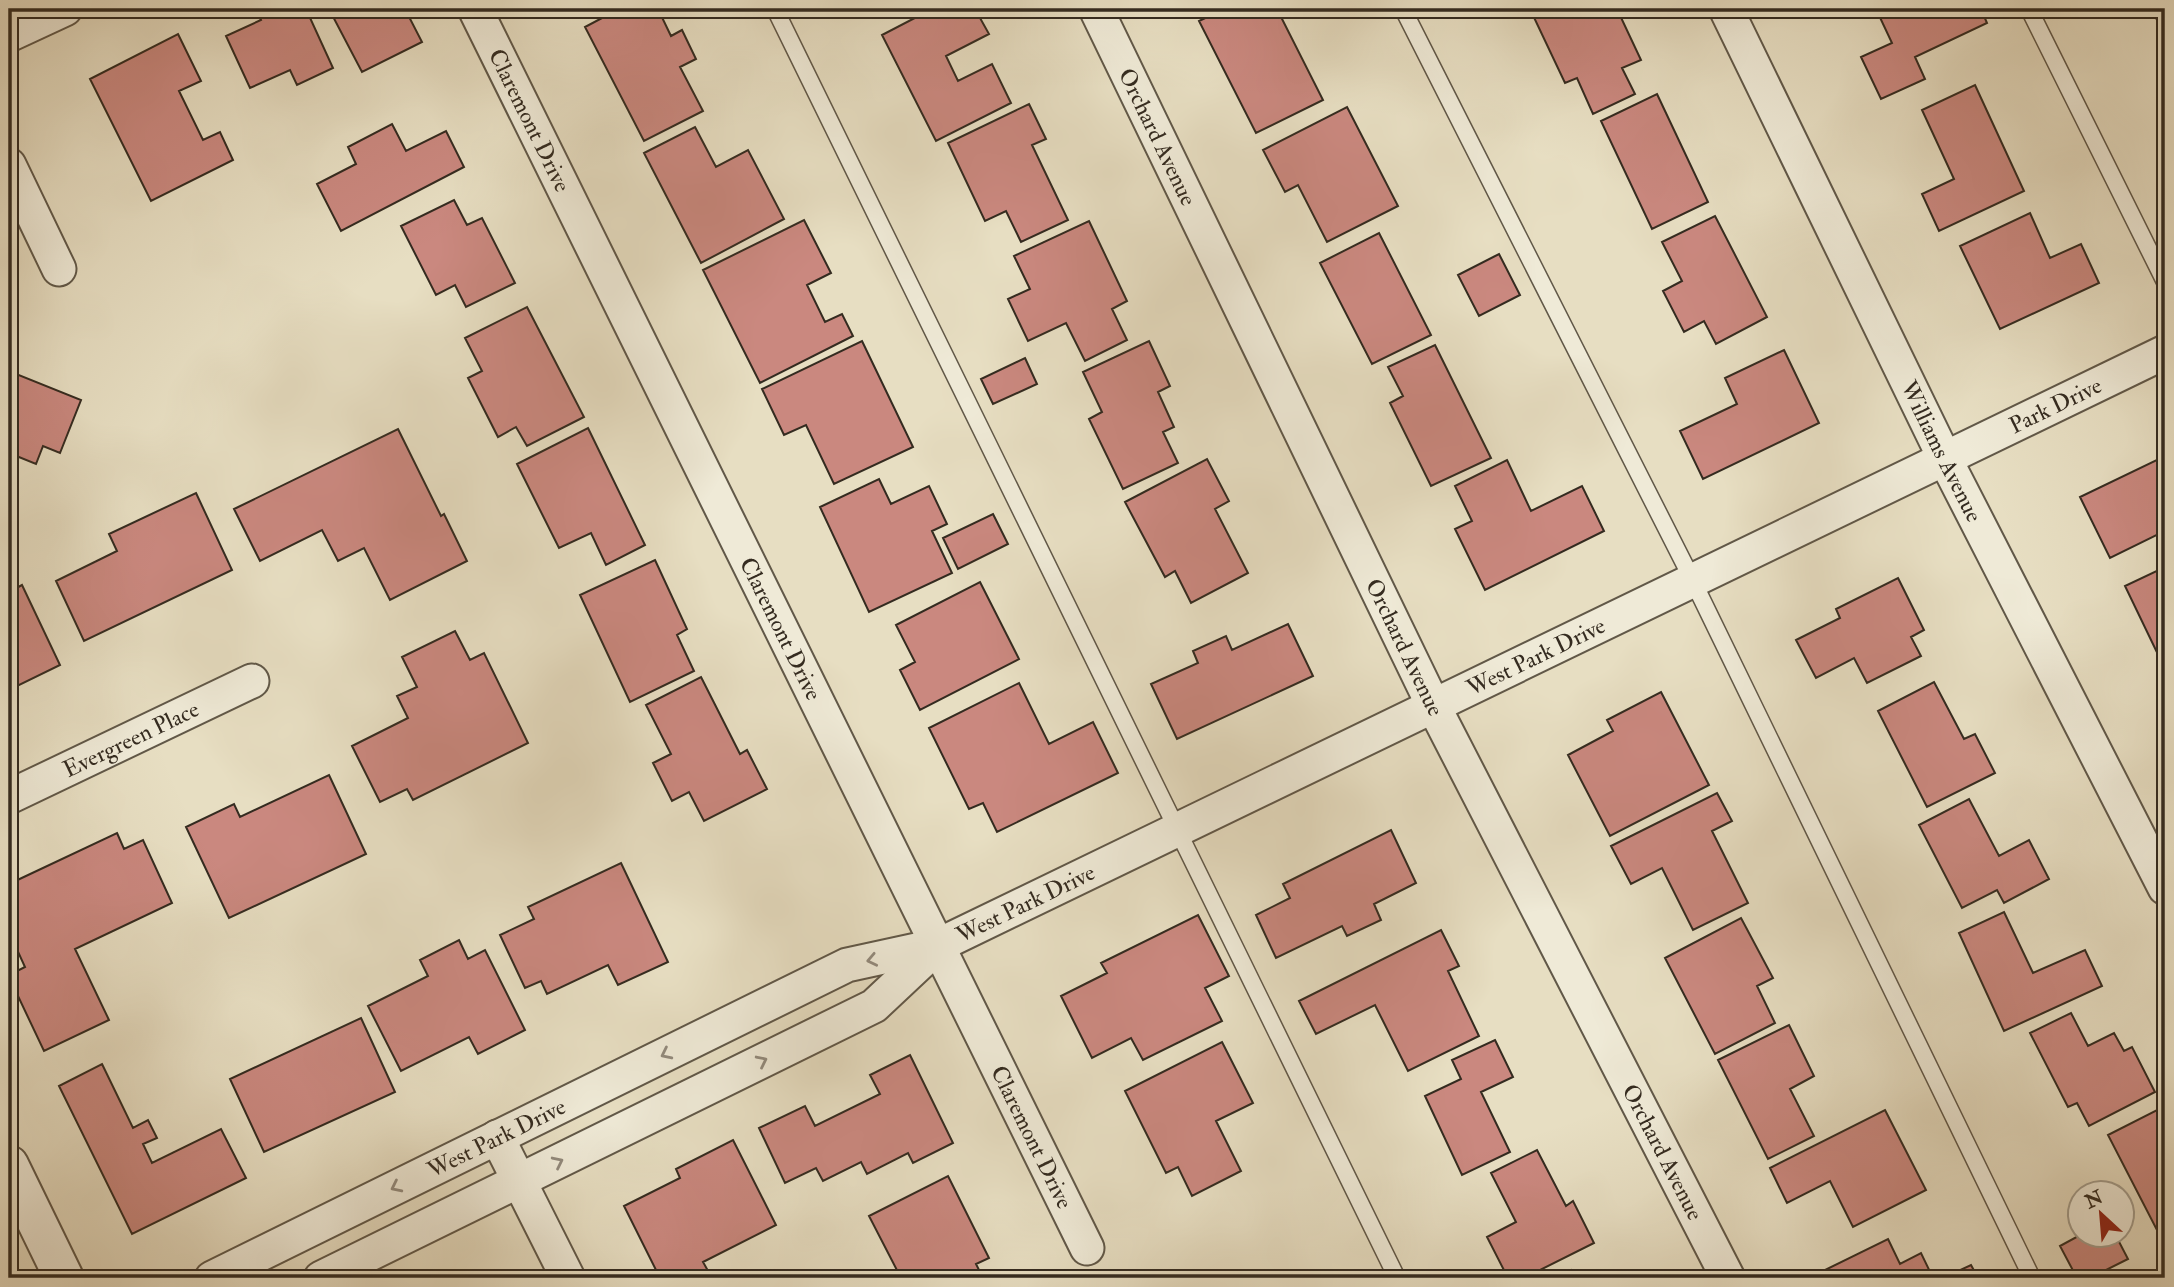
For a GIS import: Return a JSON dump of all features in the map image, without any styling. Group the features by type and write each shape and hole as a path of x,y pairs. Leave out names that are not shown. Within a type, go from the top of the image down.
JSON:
{"street":[{"path":"9,35 65,9"},
{"name":"Claremont Drive","path":"475,9 1087,1248"},
{"name":"Orchard Avenue","path":"1096,9 1434,707 1728,1278"},
{"name":"Williams Avenue","path":"1726,9 1945,459 2165,888"},
{"path":"9,166 59,269"},
{"name":"Park Drive","path":"1945,459 2165,352"},
{"name":"West Park Drive","path":"212,1278 847,965 939,946 1945,459"},
{"name":"Evergreen Place","path":"9,797 252,681"},
{"name":"West Park Drive","path":"321,1278 874,1006 939,946"},
{"path":"497,1137 568,1278"},
{"path":"9,1165 64,1278"}],"lane":[{"path":"775,9 1397,1278"},
{"path":"1403,9 1693,581 2032,1278"},
{"path":"2029,9 2165,282"}],"building":[{"path":"256,9 306,9 333,68 297,85 290,70 250,88 226,36 261,20"},
{"path":"329,9 405,9 422,42 362,72"},
{"path":"619,9 658,9 671,36 682,30 696,59 680,67 703,111 644,141 585,27"},
{"path":"932,9 975,9 989,34 946,56 958,81 992,64 1011,103 936,141 882,35"},
{"path":"1224,9 1277,9 1323,100 1256,133 1199,21"},
{"path":"1530,9 1617,9 1641,60 1622,68 1635,94 1593,114 1577,78 1565,83"},
{"path":"1876,9 1981,9 1987,23 1915,57 1925,79 1881,99 1861,57 1892,43"},
{"path":"2165,10 2165,36 2155,16"},
{"path":"178,34 201,81 179,91 203,140 220,132 233,160 151,201 90,79"},
{"path":"1975,85 2024,191 1939,231 1922,194 1954,179 1922,110"},
{"path":"1657,94 1708,202 1652,229 1601,121"},
{"path":"1029,104 1046,139 1032,145 1068,220 1021,242 1006,211 985,221 948,143"},
{"path":"1347,107 1398,206 1327,242 1298,185 1285,192 1263,150"},
{"path":"392,124 406,151 446,131 464,167 341,231 317,184 356,164 348,147"},
{"path":"695,127 716,167 748,150 784,219 701,263 644,153"},
{"path":"454,200 467,225 482,218 515,283 466,307 455,285 436,295 401,226"},
{"path":"2030,213 2050,258 2081,244 2099,283 2000,329 1960,246"},
{"path":"1715,216 1767,317 1716,344 1704,321 1684,332 1663,291 1682,281 1662,242"},
{"path":"804,220 831,273 807,285 825,322 842,314 853,336 760,383 703,270"},
{"path":"1089,221 1127,301 1112,309 1127,340 1085,361 1066,323 1028,341 1008,299 1030,289 1014,256"},
{"path":"1379,233 1431,335 1372,364 1320,263"},
{"path":"1499,254 1520,295 1479,316 1458,275"},
{"path":"527,307 584,417 527,446 516,427 498,437 468,378 482,371 465,338"},
{"path":"862,341 913,447 834,484 806,425 784,435 762,389"},
{"path":"1149,341 1170,386 1158,392 1174,427 1163,432 1178,463 1123,489 1089,419 1102,412 1083,372"},
{"path":"1435,345 1491,458 1431,486 1390,403 1403,396 1388,367"},
{"path":"1784,350 1819,423 1703,479 1680,431 1737,404 1725,378"},
{"path":"1025,358 1037,384 993,404 981,379"},
{"path":"9,359 15,361 11,372 81,400 60,453 43,446 36,464 9,453"},
{"path":"588,428 645,545 606,565 591,533 559,548 517,464"},
{"path":"398,429 441,516 444,514 467,561 390,600 364,548 338,561 322,530 260,561 234,509"},
{"path":"2165,456 2165,508 2159,511 2165,531 2110,558 2080,497"},
{"path":"1207,459 1229,501 1215,509 1248,573 1191,603 1175,571 1165,577 1125,502"},
{"path":"1507,460 1531,511 1582,486 1604,531 1485,590 1455,529 1472,521 1455,486"},
{"path":"879,479 891,504 929,486 947,524 932,531 952,573 869,612 820,507"},
{"path":"196,493 232,570 84,641 56,581 117,551 109,534"},
{"path":"993,514 1008,544 958,569 943,538"},
{"path":"655,560 687,629 677,635 694,671 630,702 580,595"},
{"path":"2165,567 2165,667 2164,667 2125,586"},
{"path":"1898,578 1924,630 1911,637 1921,656 1867,683 1854,658 1816,678 1796,640 1840,618 1836,609"},
{"path":"980,582 1019,659 920,710 900,670 915,662 896,625"},
{"path":"22,585 60,665 9,690 9,592"},
{"path":"1288,624 1313,676 1177,739 1151,684 1198,663 1193,651 1226,636 1232,650"},
{"path":"455,631 470,660 484,653 528,743 413,800 407,789 380,802 352,746 408,718 397,696 417,687 402,657"},
{"path":"701,677 740,754 747,750 767,789 704,821 689,792 672,801 653,763 671,754 646,705"},
{"path":"1934,682 1964,739 1975,734 1995,773 1927,807 1878,711"},
{"path":"1019,683 1049,744 1093,722 1118,773 997,832 983,803 969,809 929,728"},
{"path":"1661,692 1709,785 1610,836 1568,755 1613,731 1607,720"},
{"path":"329,775 366,854 229,918 186,827 234,804 240,817"},
{"path":"1717,793 1732,821 1712,831 1748,903 1693,930 1662,868 1631,884 1611,846"},
{"path":"1969,799 1999,856 2029,840 2049,879 2004,903 1997,890 1962,908 1919,825"},
{"path":"1391,830 1416,883 1374,904 1381,920 1347,936 1342,926 1276,958 1256,915 1290,898 1283,884"},
{"path":"117,833 124,849 143,840 172,903 75,949 109,1020 44,1051 9,977 25,967 9,932 9,884"},
{"path":"621,863 668,962 618,985 608,965 547,994 541,981 525,988 500,935 534,919 528,907"},
{"path":"2004,912 2033,973 2085,950 2102,986 2004,1031 1959,933"},
{"path":"1198,915 1229,976 1205,988 1222,1021 1143,1060 1131,1038 1092,1058 1061,996 1107,973 1101,963"},
{"path":"1741,918 1773,978 1757,986 1775,1023 1715,1054 1665,958"},
{"path":"1441,930 1459,966 1448,971 1479,1036 1408,1071 1375,1005 1316,1034 1299,1001"},
{"path":"459,940 468,959 485,950 525,1030 478,1054 469,1037 401,1071 368,1006 428,976 420,960"},
{"path":"2071,1013 2088,1046 2114,1033 2124,1051 2132,1047 2155,1092 2089,1126 2077,1103 2068,1107 2030,1033"},
{"path":"361,1018 395,1092 264,1152 230,1079"},
{"path":"1789,1025 1814,1076 1790,1089 1814,1136 1768,1159 1718,1060"},
{"path":"1495,1040 1513,1077 1481,1092 1510,1152 1462,1175 1425,1096 1461,1079 1452,1060"},
{"path":"1222,1042 1253,1103 1216,1121 1241,1171 1192,1196 1178,1167 1166,1173 1125,1091"},
{"path":"910,1055 953,1143 913,1163 908,1153 867,1174 861,1162 823,1181 816,1168 785,1183 759,1128 805,1106 815,1126 880,1094 870,1075"},
{"path":"102,1064 133,1128 148,1120 157,1138 143,1144 152,1163 221,1129 246,1178 132,1234 59,1086"},
{"path":"2161,1108 2165,1116 2165,1231 2159,1234 2136,1189 2136,1178 2130,1178 2108,1135"},
{"path":"1885,1110 1926,1190 1853,1227 1830,1181 1787,1203 1770,1168"},
{"path":"733,1140 776,1225 703,1262 712,1278 660,1278 624,1206 680,1178 676,1169"},
{"path":"1537,1150 1566,1206 1573,1201 1594,1243 1524,1278 1508,1278 1487,1237 1516,1222 1491,1173"},
{"path":"948,1176 989,1258 976,1264 983,1278 901,1278 869,1216"},
{"path":"1888,1239 1900,1264 1921,1253 1933,1278 1824,1278 1821,1272"},
{"path":"2066,1243 2066,1248 2122,1248 2128,1259 2090,1278 2077,1278 2060,1246"},
{"path":"1971,1265 1978,1278 1943,1278"},
{"path":"1571,1270 1575,1278 1555,1278"}]}
